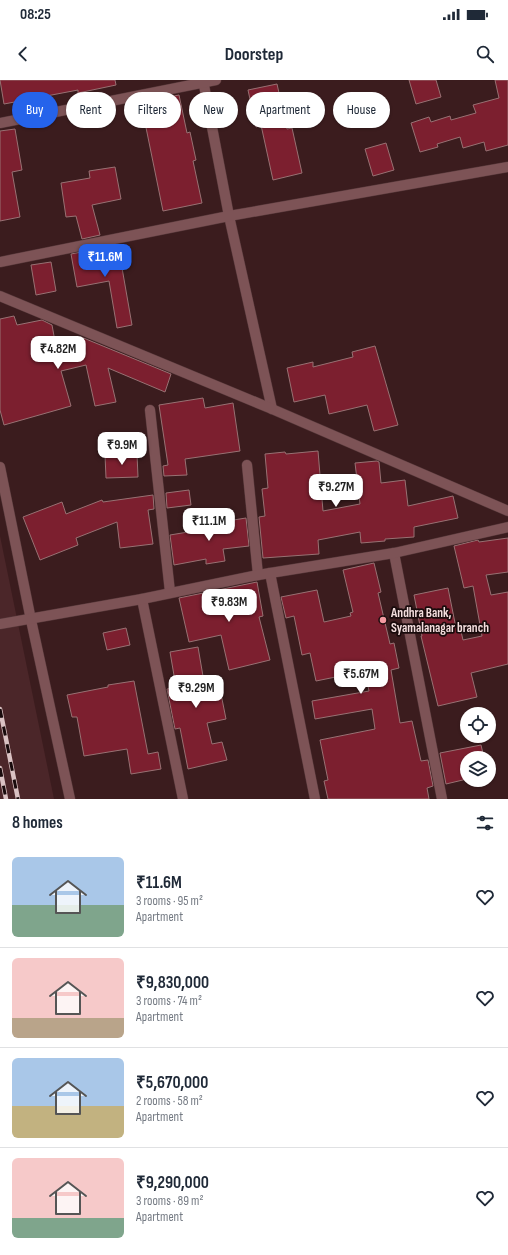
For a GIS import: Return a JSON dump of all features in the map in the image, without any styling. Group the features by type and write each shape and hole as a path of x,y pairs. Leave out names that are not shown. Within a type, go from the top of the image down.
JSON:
{"street":[{"path":"0,123 204,81 216,80"},
{"path":"204,81 228,216 272,409"},
{"path":"0,262 228,216 508,167"},
{"path":"0,296 272,409 508,511"},
{"path":"150,410 170,592"},
{"path":"247,465 258,575"},
{"path":"0,467 31,620 70,799"},
{"path":"0,624 31,620 258,575 394,553 508,527"},
{"path":"394,553 442,799"},
{"path":"270,573 315,799"},
{"path":"142,598 183,799"}],"shaded area":[{"path":"0,536 54,799 0,799"}],"building":[{"path":"0,80 115,80 116,85 83,92 78,92 78,90 58,94 58,92 12,92 12,102 4,104"},
{"path":"409,80 436,80 441,97 416,104"},
{"path":"495,80 508,80 508,145 486,151 484,142 463,148 460,137 437,144 438,147 420,152 411,123 429,117 431,122 450,116 451,120 476,113 473,105 499,98"},
{"path":"277,84 279,92 248,92 248,90"},
{"path":"181,104 187,133 190,132 196,160 193,161 202,203 163,211 146,128 181,128"},
{"path":"262,128 292,128 302,173 273,180"},
{"path":"15,129 22,170 12,172 20,217 0,221 0,131"},
{"path":"386,143 394,170 373,176 365,149"},
{"path":"115,167 121,199 92,205 100,235 82,239 76,216 66,217 61,183 90,178 89,171"},
{"path":"118,245 132,325 117,328 109,281 77,287 71,254"},
{"path":"51,262 56,291 36,295 31,265"},
{"path":"14,316 17,325 42,320 52,325 56,347 81,340 81,337 171,374 165,392 108,368 116,402 95,406 86,365 61,371 71,406 4,425 0,410 0,319"},
{"path":"375,346 398,425 374,431 367,405 329,414 325,395 294,402 287,368 313,362 313,367 353,357 352,352"},
{"path":"203,398 205,408 233,403 240,451 185,459 187,475 164,476 163,466 168,465 159,405"},
{"path":"318,451 323,511 360,504 355,463 377,461 379,462 381,483 405,480 408,506 453,496 458,518 414,527 414,537 385,539 385,541 361,543 360,532 318,540 319,554 263,558 259,517 265,516 262,489 268,488 265,454"},
{"path":"137,454 138,477 106,478 105,455"},
{"path":"189,490 191,505 167,508 166,493"},
{"path":"153,495 154,509 148,510 153,544 120,548 117,522 76,538 78,545 40,560 23,517 62,502 66,514 102,500 103,502"},
{"path":"246,518 249,546 223,549 225,561 206,564 206,559 174,565 170,535 200,530 200,527"},
{"path":"508,538 508,572 486,575 491,595 508,592 508,664 471,673 477,697 438,706 421,636 414,595 448,588 456,628 460,627 463,640 482,636 473,586 464,588 454,546 478,540 479,542"},
{"path":"374,563 381,592 378,593 390,644 394,643 399,668 391,670 400,723 412,721 421,761 428,760 433,786 427,788 429,799 328,799 324,781 328,780 320,740 375,729 372,709 315,719 312,701 369,691 365,671 316,681 310,653 302,655 294,616 286,618 281,597 317,590 324,622 351,616 350,613 353,612 343,570"},
{"path":"257,582 263,616 259,617 270,660 229,670 221,635 189,642 179,598"},
{"path":"126,628 130,645 107,650 103,633"},
{"path":"198,647 204,682 218,679 226,719 207,723 212,744 222,742 227,760 188,769 180,728 175,729 167,689 176,687 170,652"},
{"path":"134,681 148,754 158,752 161,769 131,774 127,749 84,756 77,717 72,717 67,695 108,687 108,685"},
{"path":"481,745 482,751 460,751 460,781 446,784 440,753"}],"railway":[{"path":"0,709 18,799"},
{"path":"0,768 6,799"}],"place":[{"name":"Andhra Bank, Syamalanagar branch","path":"383,620"}]}
